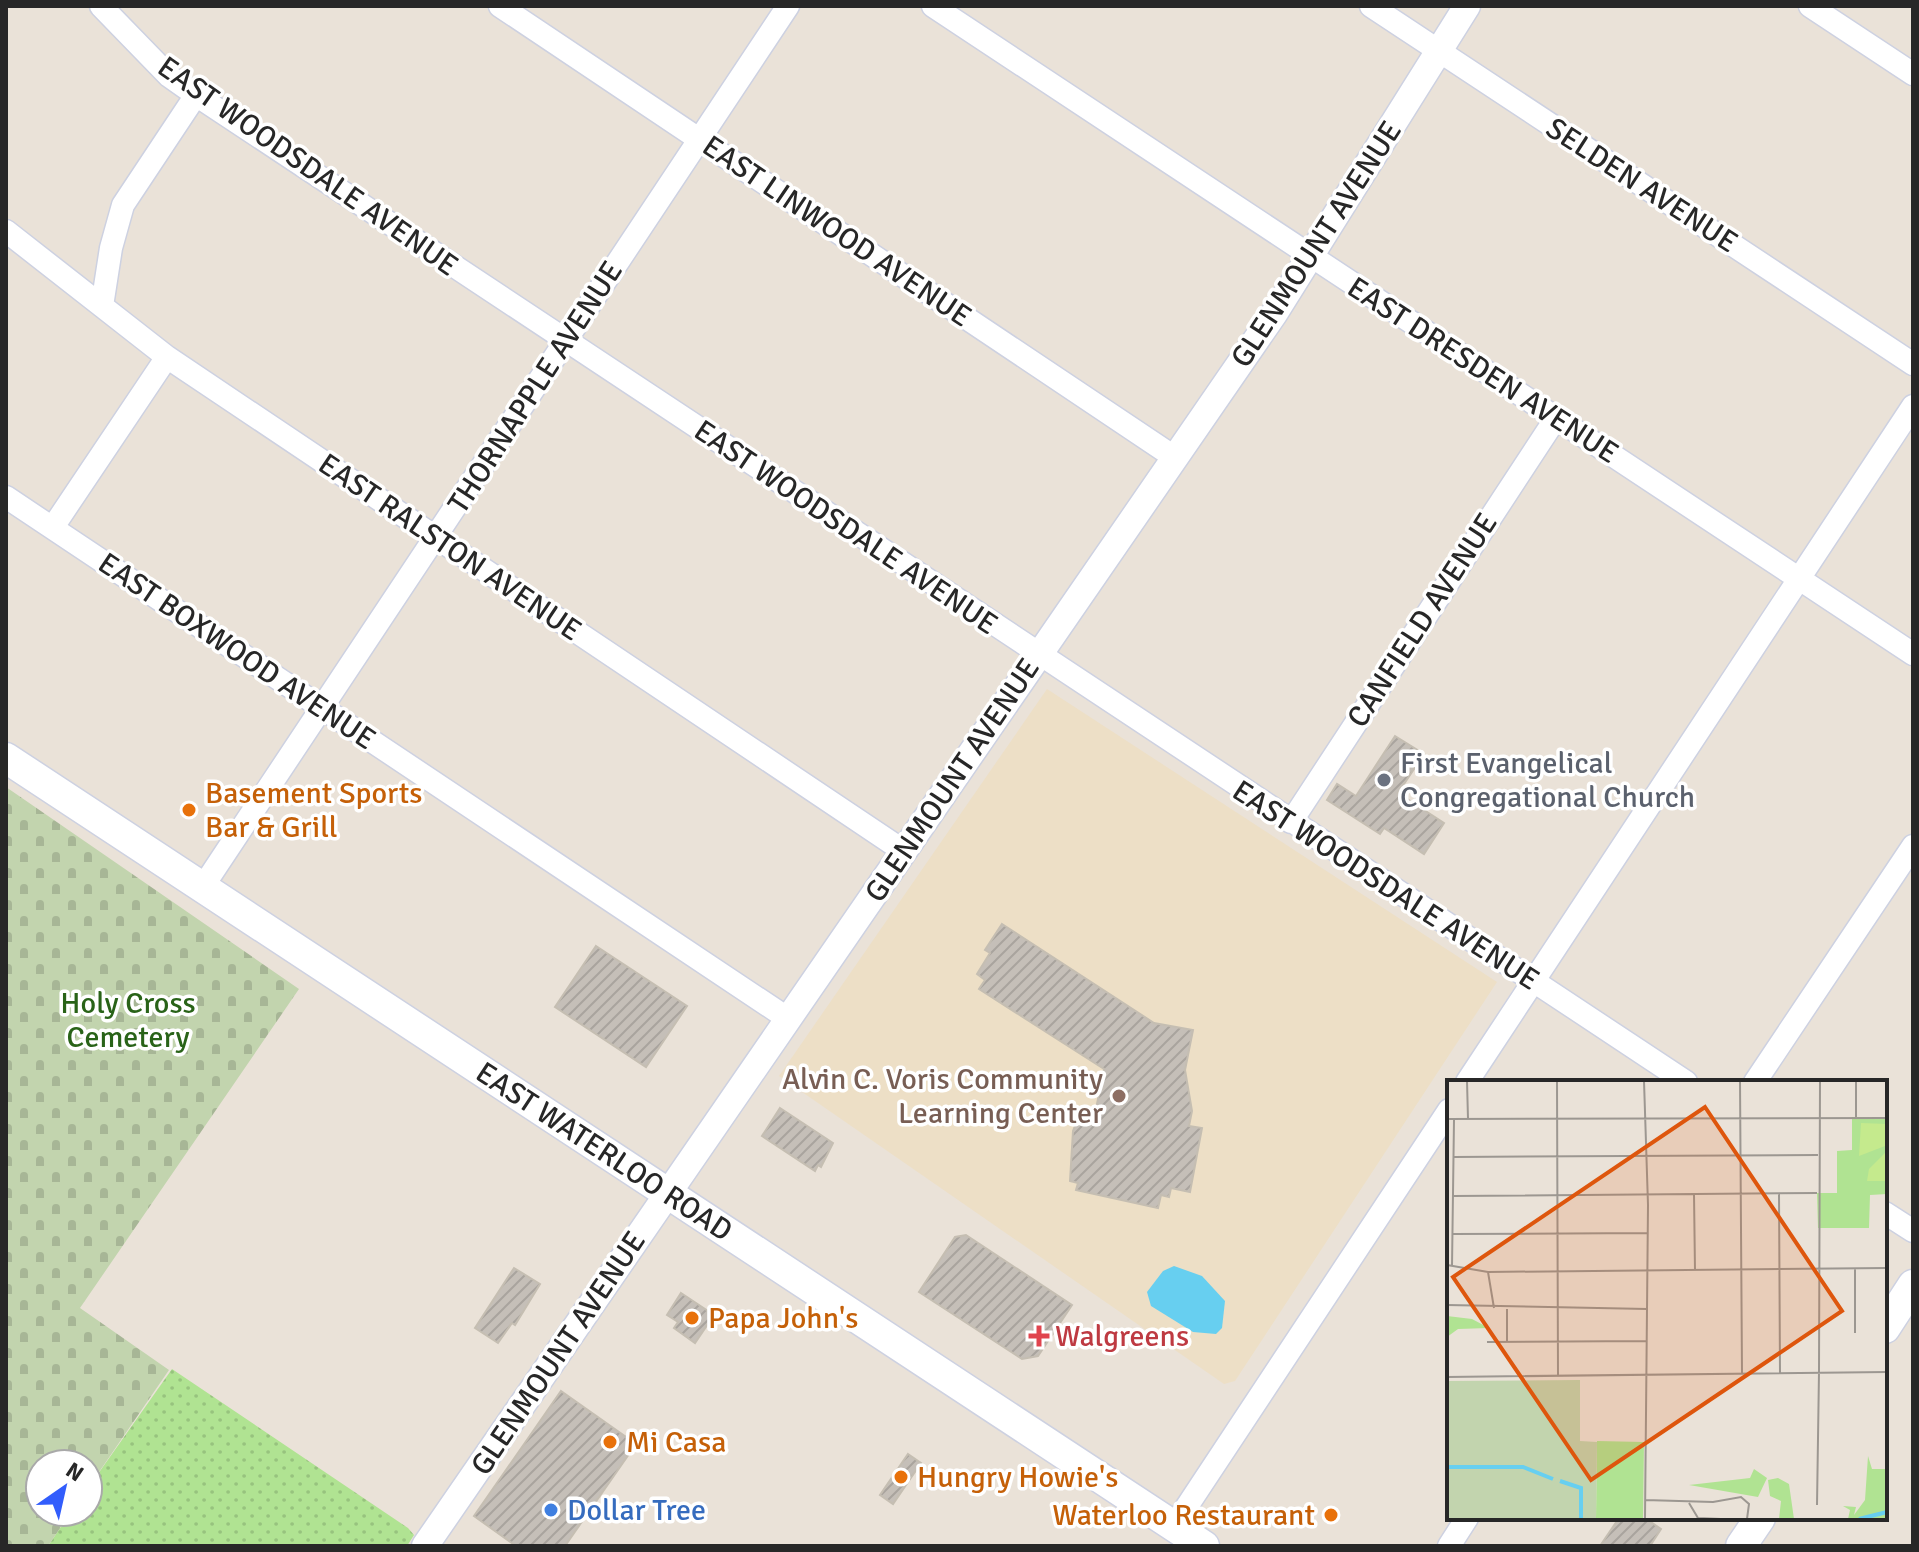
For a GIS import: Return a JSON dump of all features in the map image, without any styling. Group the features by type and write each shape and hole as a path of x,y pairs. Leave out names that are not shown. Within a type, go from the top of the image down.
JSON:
{"main road":[{"name":"EAST WATERLOO ROAD","path":"6,758 1204,1546"},
{"path":"1887,1325 1913,1285"},
{"path":"1741,1546 1759,1520"}],"street":[{"name":"EAST WOODSDALE AVENUE","path":"101,6 169,76 196,95 1037,655 1683,1080"},
{"name":"EAST LINWOOD AVENUE","path":"500,6 1174,457"},
{"name":"THORNAPPLE AVENUE","path":"202,888 788,6"},
{"name":"EAST DRESDEN AVENUE","path":"933,6 1913,654"},
{"name":"SELDEN AVENUE","path":"1371,6 1913,364"},
{"name":"GLENMOUNT AVENUE","path":"425,1546 1311,257 1467,6"},
{"path":"1810,6 1913,74"},
{"path":"102,306 111,248 123,205 196,95"},
{"name":"EAST RALSTON AVENUE","path":"6,231 167,357 902,850"},
{"path":"53,527 167,357"},
{"path":"1468,1080 1913,406"},
{"name":"CANFIELD AVENUE","path":"1291,822 1556,418"},
{"name":"EAST BOXWOOD AVENUE","path":"6,497 787,1018"},
{"path":"1756,1080 1913,846"},
{"path":"1174,1526 1447,1113"},
{"path":"1887,1214 1913,1231"},
{"path":"1449,1546 1466,1520"}],"shaded area":[{"path":"1047,689 1497,982 1235,1381 1224,1384 779,1076"}],"green space":[{"name":"Holy Cross Cemetery","path":"6,787 299,989 80,1308 169,1370 104,1465 104,1448 24,1448 24,1528 60,1528 48,1546 6,1546"},
{"path":"172,1369 414,1535 407,1546 48,1546 60,1528 104,1528 104,1465"}],"water":[{"path":"1174,1266 1202,1276 1225,1301 1222,1328 1216,1334 1193,1332 1151,1306 1147,1292 1163,1271"}],"building":[{"path":"1395,736 1424,754 1398,793 1444,823 1424,854 1384,828 1380,834 1327,800 1337,784 1356,796"},
{"path":"1002,924 1154,1023 1193,1030 1185,1070 1192,1111 1189,1126 1202,1128 1190,1192 1171,1188 1169,1197 1161,1195 1158,1208 1076,1190 1078,1183 1070,1181 1073,1131 1079,1116 1094,1119 1104,1069 979,989 985,980 977,974 990,953 985,950"},
{"path":"596,946 687,1006 646,1067 555,1007"},
{"path":"780,1108 833,1143 821,1167 818,1165 815,1171 762,1136"},
{"path":"966,1235 1072,1305 1038,1356 1022,1359 919,1292 955,1237"},
{"path":"514,1268 540,1284 515,1325 512,1323 498,1343 475,1328"},
{"name":"Papa John's","path":"681,1293 714,1315 695,1343 674,1328 678,1322 667,1315"},
{"path":"561,1391 636,1444 565,1546 516,1546 474,1516"},
{"path":"908,1454 921,1463 893,1504 880,1495"},
{"path":"1618,1520 1648,1520 1661,1529 1650,1546 1600,1546"}],"place":[{"name":"First Evangelical Congregational Church","path":"1384,780"},
{"name":"Basement Sports Bar & Grill","path":"189,810"},
{"name":"Alvin C. Voris Community Learning Center","path":"1119,1096"},
{"name":"Papa John's","path":"692,1318"},
{"name":"Walgreens","path":"1039,1336"},
{"name":"Mi Casa","path":"610,1442"},
{"name":"Hungry Howie's","path":"901,1477"},
{"name":"Dollar Tree","path":"551,1510"},
{"name":"Waterloo Restaurant","path":"1331,1515"}]}
